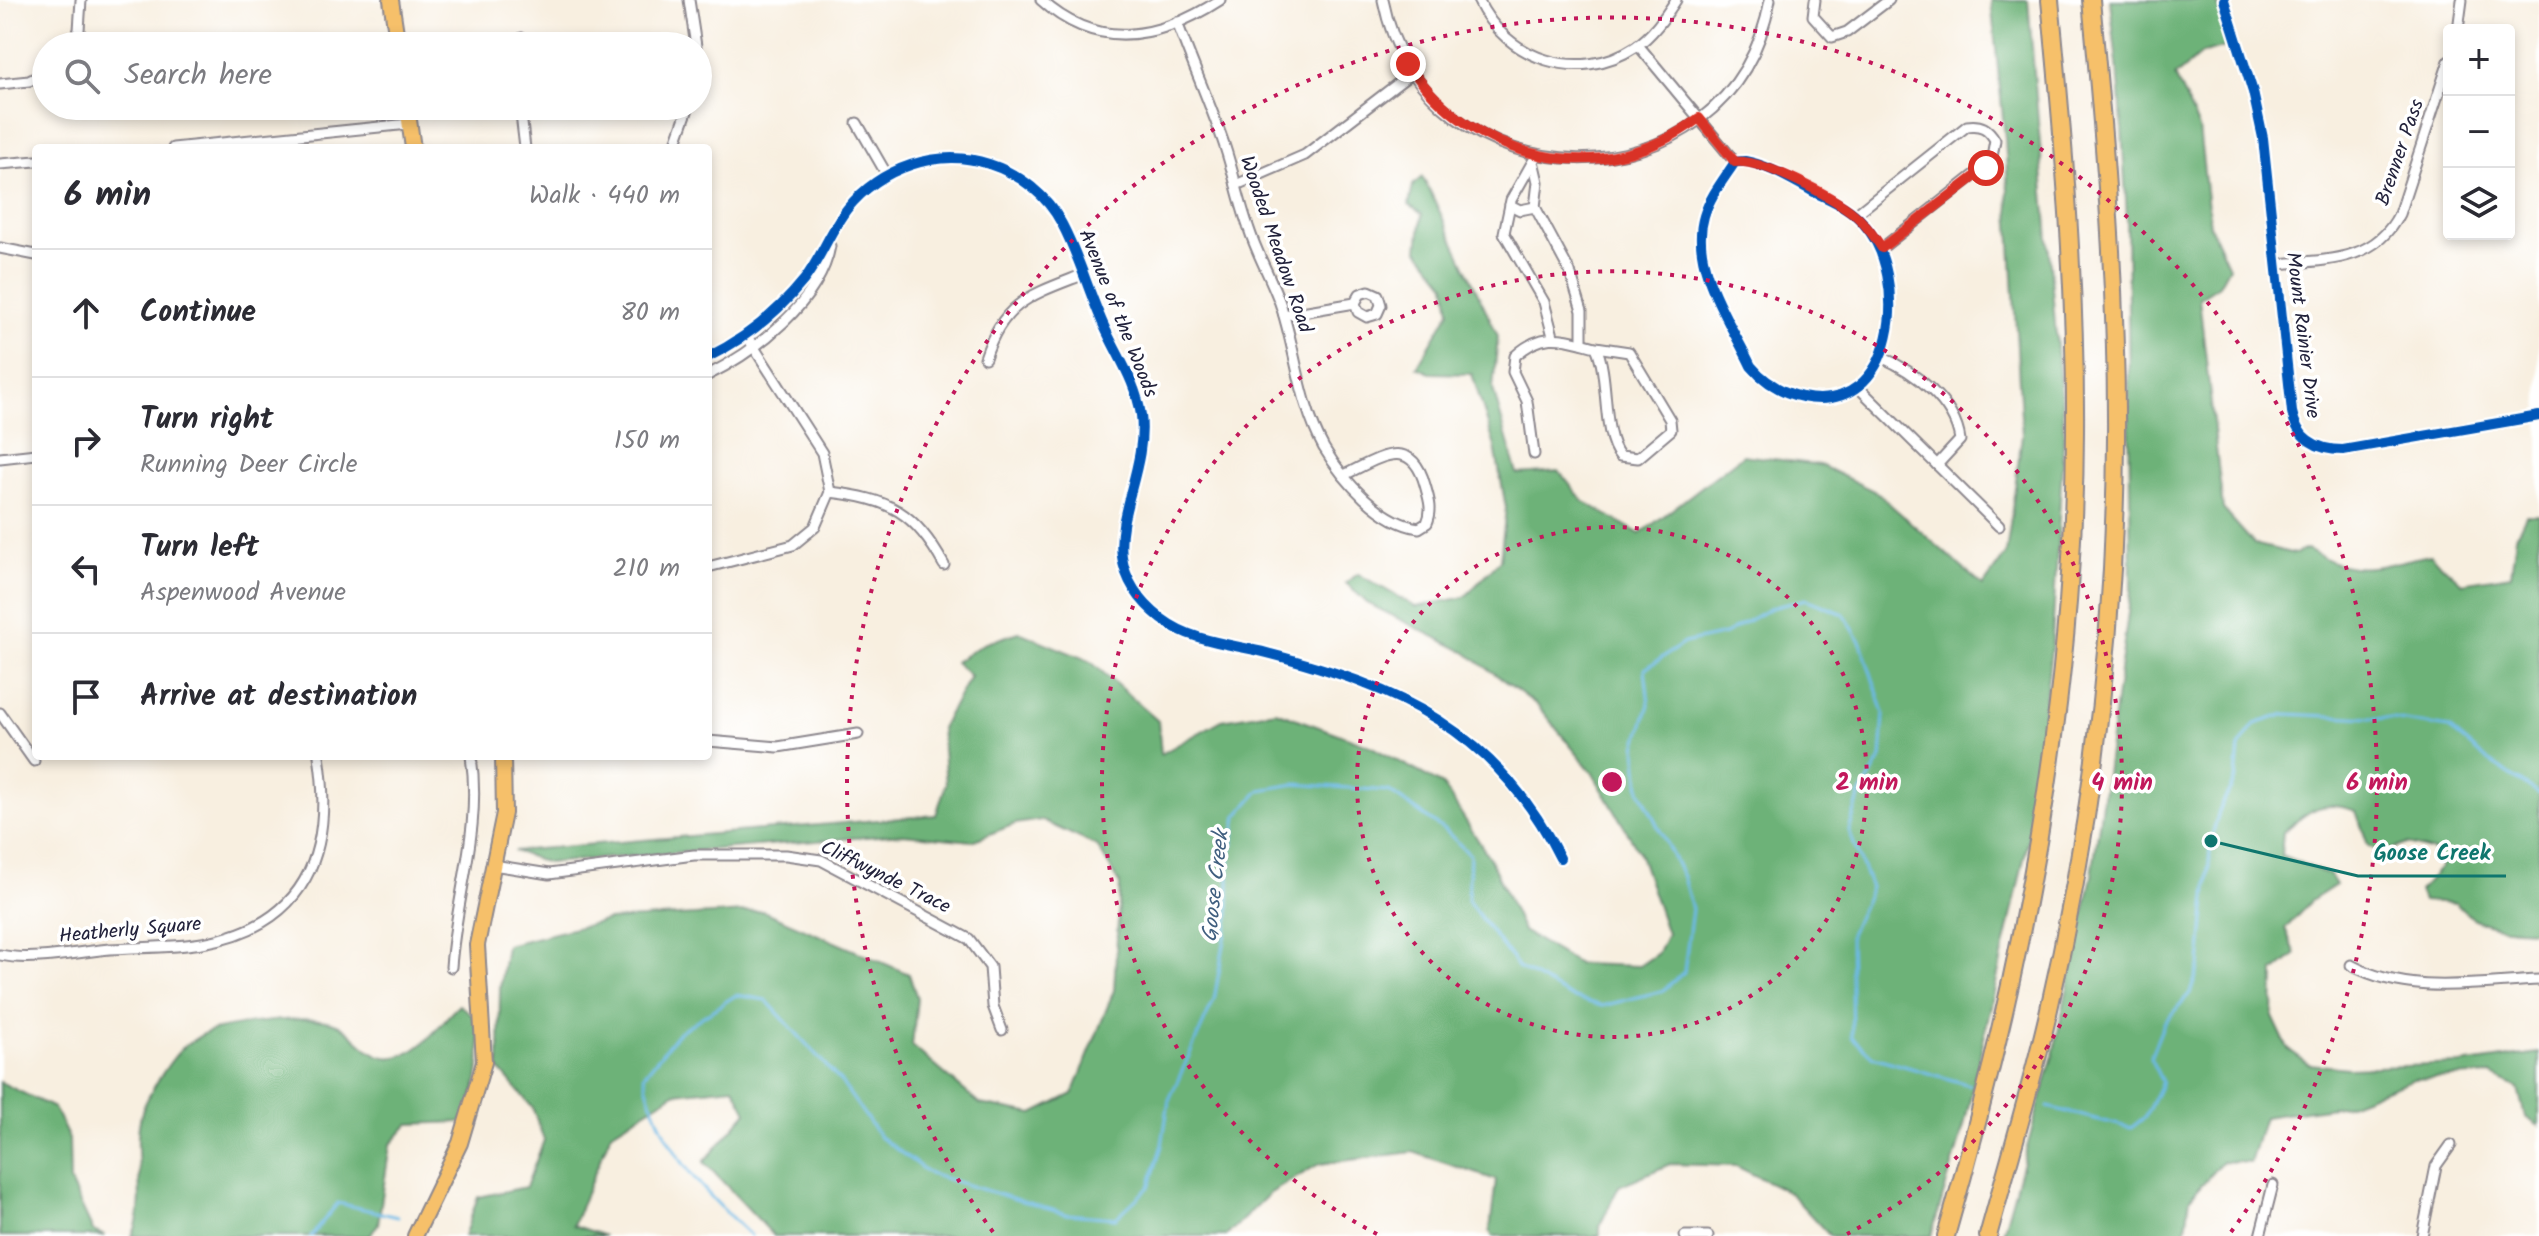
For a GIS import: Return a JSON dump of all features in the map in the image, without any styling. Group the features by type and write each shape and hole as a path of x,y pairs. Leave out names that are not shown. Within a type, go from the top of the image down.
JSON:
{"highway":[{"path":"1946,1236 2017,967 2046,795 2064,651 2075,465 2074,311 2069,209 2050,0"},
{"path":"1988,1236 2031,1081 2060,956 2096,734 2107,627 2116,442 2115,318 2108,186 2091,0"}],"main road":[{"path":"391,0 396,32"},
{"path":"409,120 412,144"},
{"path":"415,1236 460,1143 481,1078 485,1046 477,945 504,813 503,760"}],"street":[{"path":"75,32 81,0"},
{"path":"689,0 694,32"},
{"path":"1041,0 1056,12 1107,34 1145,34 1220,0"},
{"path":"1383,0 1397,43 1413,72 1423,87 1466,125 1493,142 1535,160 1583,161 1619,157 1655,146 1699,118 1732,84 1750,57 1770,0"},
{"path":"1478,0 1488,18 1511,43 1557,63 1606,61 1638,45 1676,0"},
{"path":"1815,0 1813,16 1832,37 1847,32 1889,0"},
{"name":"Mount Rainier Drive","path":"2224,0 2253,92 2263,138 2293,419 2299,431 2317,446 2343,450 2539,416"},
{"path":"2459,24 2462,0"},
{"name":"Wooded Meadow Road","path":"1177,22 1236,185 1249,230 1284,315 1308,414 1325,450 1344,475 1357,491 1397,521 1419,528 1427,523 1431,507 1420,465 1410,457 1389,454 1344,475"},
{"path":"1638,45 1735,162 1763,166 1855,215 1882,248 1891,298 1881,357 1873,371 1857,386 1839,395 1805,397 1772,386 1751,366 1703,263 1700,244 1705,214 1735,162"},
{"path":"1236,185 1305,155 1413,72"},
{"path":"0,84 32,79"},
{"name":"Brenner Pass","path":"2277,264 2346,257 2372,246 2385,235 2399,214 2443,79"},
{"path":"522,120 525,144"},
{"path":"675,144 684,120"},
{"path":"857,123 887,175"},
{"path":"212,144 409,124"},
{"path":"1855,215 1967,126 1983,126 1989,131 1995,140 1991,162 1882,248"},
{"name":"Avenue of the Woods","path":"712,355 746,335 791,294 831,238 846,211 887,175 915,164 948,158 984,162 1006,170 1028,184 1057,214 1128,372 1140,414 1139,464 1122,514 1121,542 1129,577 1146,603 1164,621 1186,633 1267,653 1376,687 1445,721 1509,777 1533,808 1560,858"},
{"path":"1535,160 1510,205 1504,233 1544,302 1553,336"},
{"path":"1535,160 1538,182 1535,207 1570,272 1582,311 1582,343"},
{"path":"0,164 32,161"},
{"path":"1510,205 1520,210 1535,207"},
{"name":"Avenue of the Woods","path":"712,373 755,348 808,291 829,252 831,238"},
{"path":"0,248 32,254"},
{"path":"985,358 1002,319 1019,302 1082,275"},
{"path":"1284,315 1355,303"},
{"path":"712,566 793,545 815,527 830,492 822,453 746,335"},
{"path":"1534,454 1527,401 1517,383 1513,364 1515,356 1537,339 1553,336 1629,352 1670,420 1671,430 1638,458 1630,459 1615,450 1604,362 1596,347"},
{"path":"1881,357 1898,364 1918,380 1946,406 1958,424 1960,440 1937,465"},
{"path":"1857,386 1999,526"},
{"path":"0,458 32,454"},
{"path":"830,492 872,498 911,519 922,527 944,565"},
{"path":"0,713 32,758"},
{"path":"712,741 778,747 858,734"},
{"name":"Heatherly Square","path":"0,955 200,944 253,927 291,897 315,861 325,819 319,760"},
{"path":"451,967 454,920 471,854 476,811 471,760"},
{"name":"Cliffwynde Trace","path":"493,865 549,874 694,855 786,855 821,860 969,939 990,967 993,1006 1002,1030"},
{"path":"2351,965 2396,983 2434,985 2539,980"},
{"path":"2422,1236 2436,1166 2451,1145"},
{"path":"2260,1236 2273,1185"},
{"path":"1685,1236 1708,1236"}],"green space":[{"path":"1991,0 2028,0 2064,431 2052,641 2030,832 1964,1126 1931,1236 1830,1236 1789,1192 1736,1166 1670,1164 1619,1186 1600,1225 1600,1236 1492,1236 1490,1230 1496,1180 1413,1152 1319,1164 1269,1194 1226,1236 774,1236 704,1162 747,1112 734,1087 675,1093 611,1133 573,1225 605,1236 464,1236 478,1197 526,1187 544,1140 532,1107 499,1069 500,988 506,945 608,920 763,911 909,974 917,998 912,1046 980,1104 1033,1114 1073,1094 1114,990 1120,884 1097,846 1041,820 1015,824 972,841 903,834 547,863 514,851 936,815 946,784 941,728 970,676 955,662 983,644 1019,632 1090,661 1158,721 1161,754 1222,720 1276,711 1368,745 1443,785 1490,859 1523,931 1578,964 1639,966 1658,953 1667,934 1639,852 1592,772 1537,705 1465,652 1367,603 1346,583 1358,574 1416,607 1465,597 1500,560 1506,508 1495,447 1472,374 1430,373 1417,367 1450,311 1446,284 1418,249 1422,214 1409,205 1413,185 1422,177 1498,336 1493,389 1517,474 1559,471 1583,501 1640,534 1743,455 1820,465 1876,492 1983,586 2006,554 2022,435 2005,138"},
{"path":"2110,0 2216,0 2225,24 2225,47 2201,54 2175,76 2199,128 2210,226 2229,267 2219,285 2199,298 2223,509 2254,544 2295,554 2307,549 2333,562 2353,567 2376,566 2431,555 2462,583 2511,575 2516,536 2526,515 2539,515 2539,930 2493,926 2473,918 2456,903 2423,901 2419,891 2441,867 2434,851 2407,844 2381,853 2368,845 2356,811 2324,806 2300,818 2283,832 2281,855 2330,875 2336,885 2311,901 2285,929 2296,954 2274,972 2273,1017 2288,1049 2309,1064 2348,1068 2461,1064 2539,1053 2539,1126 2525,1117 2518,1088 2491,1075 2414,1079 2346,1105 2264,1117 2250,1163 2222,1161 2190,1198 2185,1236 2002,1236 2053,1055 2092,876 2131,591 2127,220 2120,91"},
{"path":"459,1005 472,1015 479,1041 479,1071 472,1100 461,1122 409,1124 390,1145 378,1224 370,1236 132,1236 140,1205 140,1119 158,1081 186,1045 213,1030 277,1020 313,1019 339,1025 378,1055 395,1057 422,1044"},
{"path":"0,1082 54,1108 69,1139 70,1182 93,1231 105,1236 0,1236"}],"waterway":[{"name":"Goose Creek","path":"751,1236 699,1183 671,1145 651,1101 644,1075 679,1032 736,995 766,1000 841,1082 880,1137 930,1174 1066,1214 1116,1218 1149,1187 1162,1145 1169,1100 1214,1000 1229,916 1229,865 1237,816 1260,790 1295,784 1389,791 1447,832 1470,855 1468,901 1519,968 1571,997 1602,1006 1662,991 1684,972 1692,909 1683,877 1640,790 1636,747 1649,704 1645,669 1684,643 1725,634 1771,608 1806,599 1844,614 1861,643 1884,713 1881,759 1859,797 1849,831 1871,888 1850,934 1852,1037 1873,1057 1970,1085"},
{"name":"Goose Creek","path":"2048,1107 2131,1128 2145,1117 2162,1082 2150,1058 2164,1023 2190,993 2200,965 2211,841 2219,811 2236,778 2239,747 2255,724 2286,714 2393,719 2449,728 2487,760 2539,794"},
{"name":"Goose Creek","path":"311,1236 338,1203 398,1217"}],"cycle path":[{"path":"2224,0 2253,92 2263,138 2292,412 2303,436 2325,448 2343,450 2539,416"},
{"path":"712,355 748,333 783,303 810,272 847,209 876,182 911,165 950,158 970,159 1011,174 1032,187 1049,204 1062,224 1139,403 1141,443 1121,546 1125,570 1138,595 1162,619 1186,633 1315,666 1401,699 1439,721 1474,746 1506,777 1535,814 1560,858"},
{"path":"1745,161 1771,169 1846,208 1863,223 1878,247 1887,275 1890,307 1886,337 1876,365 1859,386 1834,397 1802,397 1774,386 1751,366 1723,313 1707,274 1701,235 1704,216 1714,195 1735,162 1745,161"}],"place":[{"name":"Goose Creek","path":"2211,841"}],"route":[{"path":"1408,64 1423,87 1452,115 1478,134 1536,156 1583,161 1619,157 1655,146 1685,130 1699,118 1735,162 1755,162 1845,208 1863,222 1882,248 1986,168"}]}
